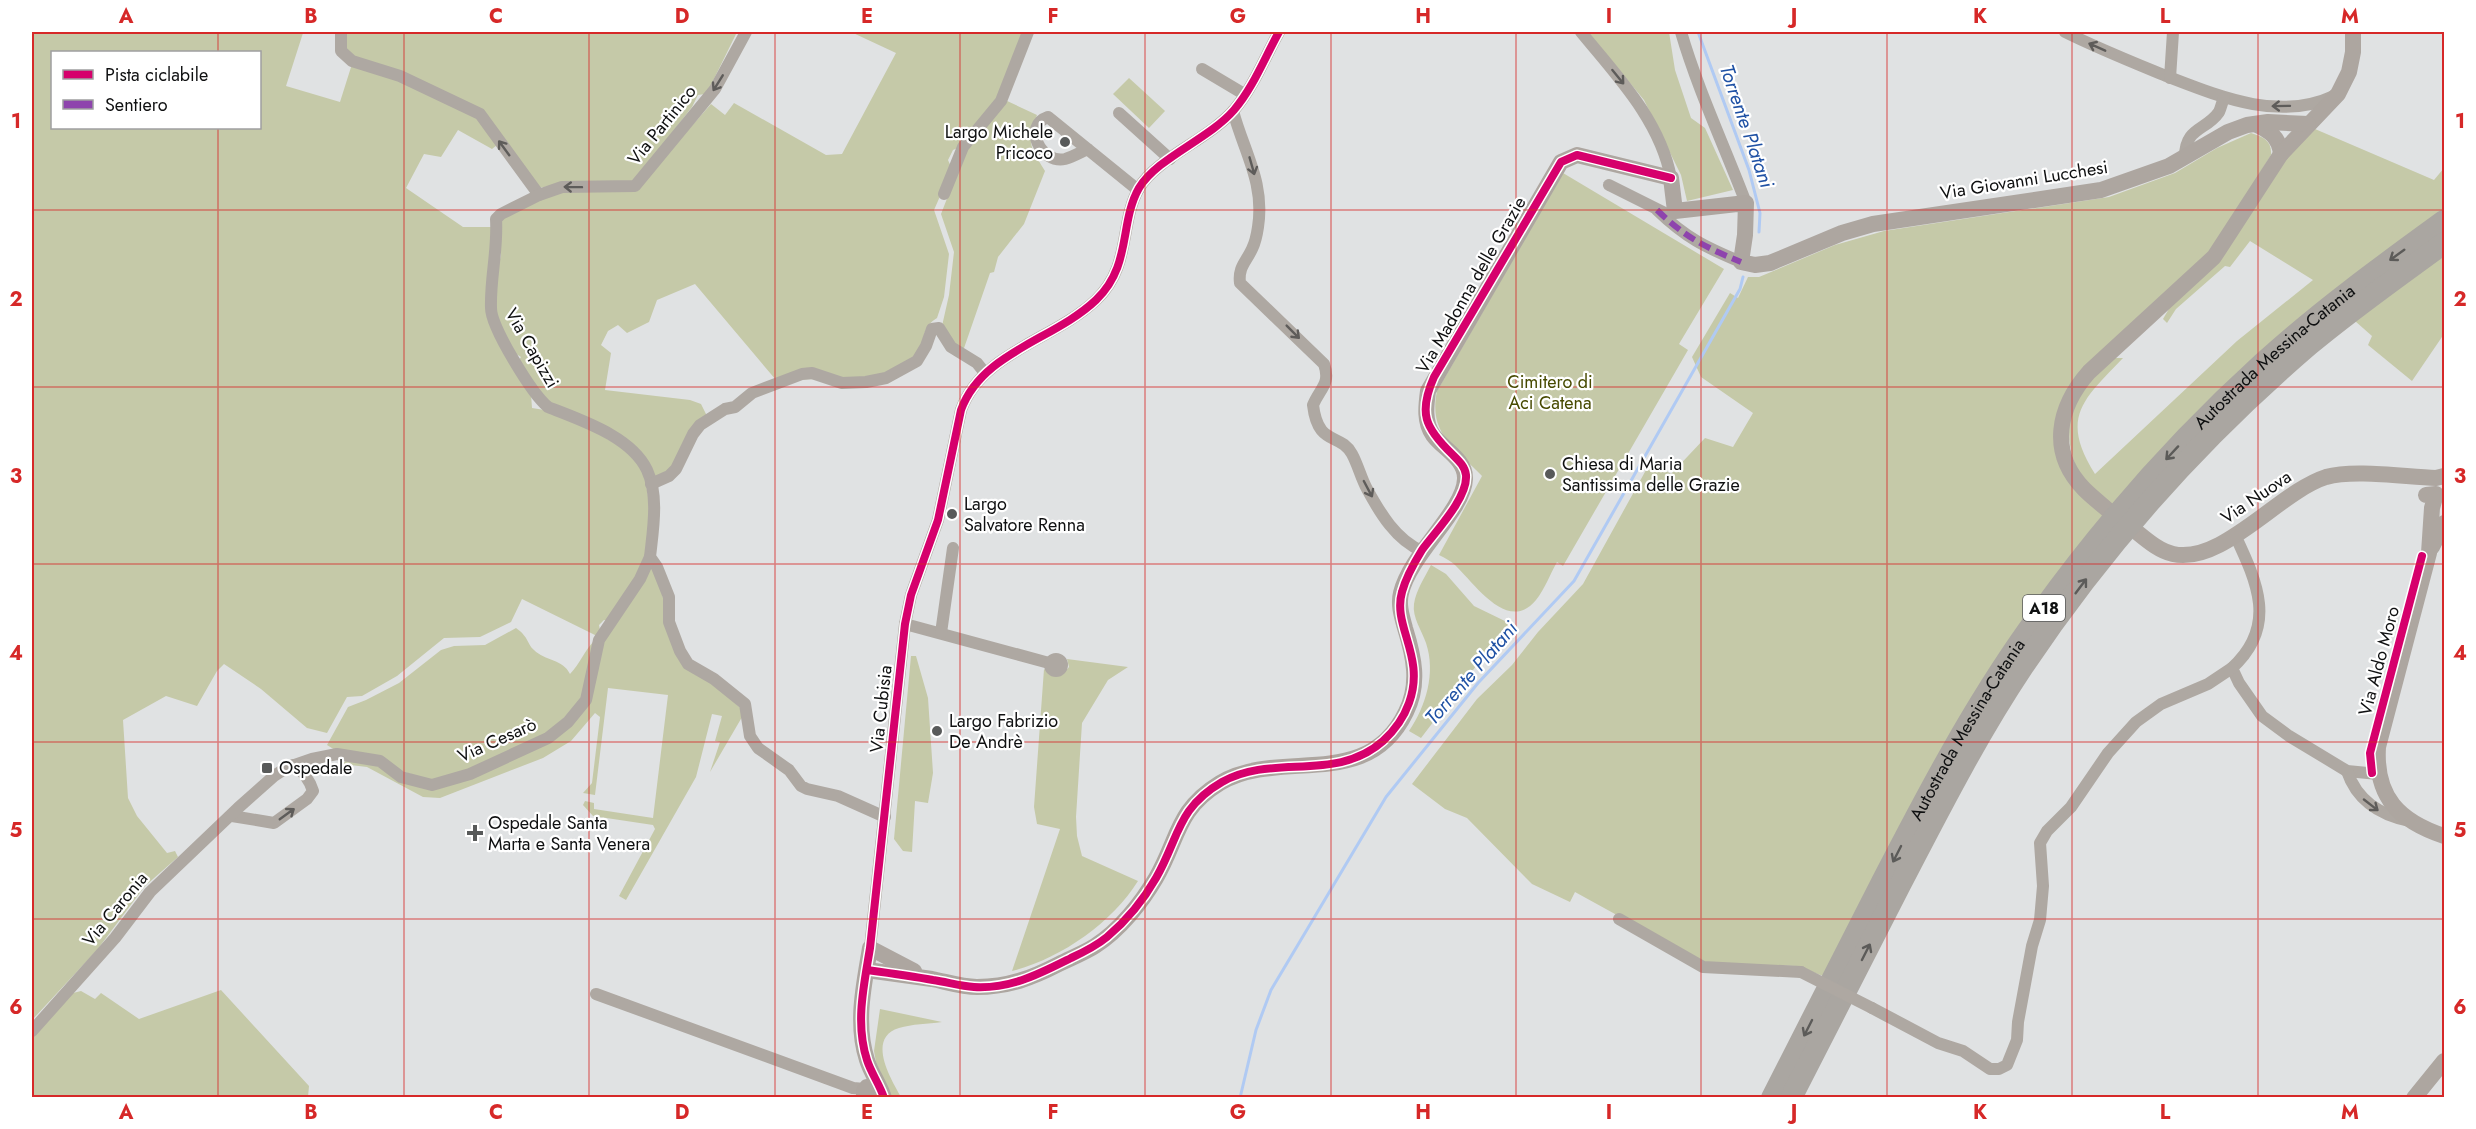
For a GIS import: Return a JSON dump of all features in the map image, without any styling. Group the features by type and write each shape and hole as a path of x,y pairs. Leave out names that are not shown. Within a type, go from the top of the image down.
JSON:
{"highway":[{"name":"Autostrada Messina-Catania","path":"1772,1098 1946,760 2016,648 2076,564 2164,461 2264,362 2356,286 2445,221"},
{"name":"Autostrada Messina-Catania","path":"1791,1098 1961,768 2022,668 2089,575 2166,483 2275,375 2348,314 2445,243"}],"street":[{"path":"341,32 341,51 344,57 400,76 480,114 539,195"},
{"name":"Via Partinico","path":"539,195 562,187 635,186 715,88 746,32"},
{"path":"944,194 963,147 1001,101 1028,32"},
{"path":"1088,149 1138,190 1148,176 1197,142 1233,111 1279,32"},
{"path":"1581,32 1644,110 1668,160 1675,211"},
{"path":"1657,210 1678,231 1711,250 1741,262 1746,203 1705,104 1681,32"},
{"path":"2065,32 2170,78 2224,98 2261,106 2286,106 2326,101"},
{"path":"2170,78 2173,32"},
{"path":"2109,511 2084,489 2070,471 2063,452 2062,421 2069,399 2090,372 2214,257 2281,154 2349,72 2353,52 2353,32"},
{"path":"1202,69 1244,94"},
{"path":"2185,157 2185,145 2189,137 2218,113 2224,98"},
{"path":"1233,111 1260,195 1258,227 1253,249 1242,264 1239,273 1240,283 1324,364 1328,374 1326,383 1314,405 1317,424 1322,433 1347,447 1352,453 1367,488 1385,518 1404,540 1422,551"},
{"path":"1119,113 1170,159"},
{"path":"2255,124 2267,129 2276,137 2281,154"},
{"name":"Via Giovanni Lucchesi","path":"1741,262 1755,265 1770,263 1842,233 1874,224 2101,190 2169,166 2229,132 2255,124 2308,124"},
{"name":"Via Madonna delle Grazie","path":"934,980 975,987 1014,984 1030,979 1095,946 1116,928 1141,900 1156,878 1184,816 1194,802 1207,792 1222,782 1250,770 1348,762 1363,756 1396,727 1405,714 1413,690 1414,661 1400,607 1401,593 1422,551 1461,495 1466,476 1463,467 1433,436 1425,406 1428,391 1561,162 1577,155 1671,178"},
{"path":"1609,185 1665,213 1746,203"},
{"name":"Via Cubisia","path":"871,1093 867,1061 861,1041 862,996 870,948 905,624 911,595 938,520 961,410 966,395 985,373 1086,309 1101,295 1119,264 1138,190"},
{"name":"Via Capizzi","path":"539,195 501,214 496,219 496,256 490,310 495,324 531,389 540,400 548,407 612,435 636,455 647,470 651,484 654,518 650,556"},
{"path":"651,484 669,476 676,469 693,434 700,425 724,409 735,407 752,393 802,374 812,373 842,383 886,378 916,361 926,346 932,329 939,328 951,347 977,363 985,373"},
{"name":"Via Nuova","path":"2138,533 2158,548 2174,554 2192,555 2206,552 2300,490 2326,477 2356,474 2445,478"},
{"path":"2404,477 2434,500"},
{"path":"2429,553 2434,500 2439,484 2445,478"},
{"path":"2429,553 2445,524"},
{"path":"1619,919 1702,967 1801,972 1938,1043 1963,1051 1990,1069 1999,1069 2007,1065 2017,1040 2018,1022 2032,946 2040,920 2043,886 2040,843 2047,831 2071,807 2108,753 2136,722 2161,704 2208,684 2232,669 2241,660 2259,621 2260,596 2254,576 2235,535"},
{"path":"941,633 952,548"},
{"name":"Via Aldo Moro","path":"2429,553 2378,747 2378,774 2388,799 2397,810 2410,821 2445,836"},
{"path":"650,556 669,597 669,622 680,651 688,664 714,679 745,704 750,736 758,748 789,770 801,786 837,796 885,817"},
{"name":"Via Cesarò","path":"232,816 274,776 293,765 337,754 380,761 401,777 432,785 470,774 548,738 568,722 586,700 599,640 640,579 650,556"},
{"path":"905,624 1049,663"},
{"path":"2232,669 2262,716 2289,736 2347,771 2378,774"},
{"path":"232,816 274,823 307,799 313,791 312,787 299,768 293,765"},
{"path":"2347,771 2352,786 2370,805 2392,817 2410,821"},
{"name":"Via Caronia","path":"32,1031 115,938 150,892 232,816"},
{"path":"870,948 899,965 934,980"},
{"path":"867,970 934,980"},
{"path":"596,994 871,1093"},
{"path":"2414,1098 2445,1061"}],"green space":[{"path":"32,32 306,32 303,33 286,86 340,102 352,64 399,79 479,119 497,145 492,149 458,130 441,157 424,154 406,188 463,227 492,227 488,303 531,394 532,408 551,412 578,423 620,446 634,457 642,469 647,490 650,511 648,545 637,575 608,621 604,620 599,625 600,630 597,636 522,599 511,622 480,637 444,638 397,676 362,696 347,697 327,733 307,728 261,689 224,664 217,671 197,706 166,696 123,720 128,798 137,816 167,853 175,851 178,857 145,886 97,950 33,1019"},
{"path":"344,32 737,32 710,87 705,94 698,95 692,107 633,183 561,184 539,188 483,114 347,54"},
{"path":"851,32 1023,32 1002,93 962,146 953,150 948,160 952,169 934,210 949,254 944,297 937,318 925,330 923,347 909,361 873,378 776,380 695,284 657,300 649,322 627,333 618,325 608,331 601,345 611,353 605,390 690,400 701,404 707,416 672,468 654,478 646,463 547,402 518,361 521,357 513,352 495,316 496,277 501,255 500,220 560,190 637,188 711,104 725,115 734,103 826,155 842,154 896,53"},
{"path":"1588,32 1669,32 1675,70 1691,118 1705,128 1733,190 1687,201 1681,175 1644,100"},
{"path":"1129,78 1165,111 1149,128 1113,94"},
{"path":"1005,100 1037,115 1031,144 1045,171 1024,224 998,257 994,272 990,273 963,351 956,346 942,326 949,295 954,252 941,214 967,147"},
{"path":"2315,129 2434,180 2444,168 2444,210 2327,296 2112,506 2087,485 2071,453 2069,429 2079,394 2091,379 2115,358 2123,358 2097,385 2081,410 2078,423 2079,438 2084,454 2095,474 2237,341 2313,280 2250,241 2230,267 2225,266 2176,309 2167,323 2163,319 2294,148"},
{"path":"2251,133 2269,143 2271,155 2212,251 2085,367 2054,430 2104,516 1823,976 1797,966 1704,963 1575,892 1570,902 1532,884 1467,818 1445,809 1412,784 1477,699 1512,665 1538,632 1583,584 1651,461 1671,474 1705,438 1733,447 1753,413 1701,377 1692,357 1730,293 1738,298 1748,277 1759,277 1835,245 1884,231 2109,197 2175,173 2217,148"},
{"name":"Cimitero di Aci Catena","path":"1563,173 1724,269 1679,344 1688,350 1563,566 1557,562 1536,600 1525,609 1514,612 1503,609 1492,602 1453,564 1439,555 1482,476 1446,439 1436,418 1435,406 1437,391"},
{"path":"2444,254 2444,334 2412,381 2368,345 2372,336 2355,321"},
{"path":"1431,565 1446,574 1474,606 1509,623 1421,738 1409,731 1428,689 1430,666 1426,643 1414,614 1414,604"},
{"path":"651,567 655,570 679,653 745,712 710,772 720,742 715,741 722,716 712,714 696,777 626,900 619,896 655,829 653,825 593,816 583,805 585,801 594,803 594,809 653,818 668,695 608,688 595,795 583,793 592,783 600,717 595,713 571,741 543,758 440,798 423,797 367,767 342,764 348,759 369,762 431,789 525,753 582,711 599,649"},
{"path":"516,628 538,654 563,665 570,674 594,641 586,690 575,708 545,735 468,770 433,781 335,750 327,745 348,707 399,683 441,650 454,646 485,645"},
{"path":"911,656 916,656 928,698 933,773 928,803 915,801 912,852 903,851 894,839"},
{"path":"1067,659 1128,667 1108,680 1082,723 1076,817 1077,836 1082,856 1138,881 1114,911 1083,937 1048,958 1012,971 1060,829 1037,824 1034,807 1044,669 1052,675 1062,675 1069,667"},
{"path":"221,990 309,1086 308,1097 32,1097 32,1038 73,993 81,991 95,999 101,993 139,1019"},
{"path":"880,1009 942,1022 899,1028 889,1033 884,1040 882,1049 884,1060 901,1097 891,1097 876,1062 874,1051"}],"waterway":[{"name":"Torrente Platani","path":"1698,32 1749,170 1760,213 1759,232"},
{"name":"Torrente Platani","path":"1240,1098 1256,1030 1271,990 1386,797 1478,683 1574,581 1740,289 1743,277"}],"marked path":[{"path":"1657,210 1696,241 1741,262"}],"cycle path":[{"path":"884,1098 863,1046 861,1018 863,990 870,948 905,624 911,595 938,520 961,410 971,390 985,374 1002,360 1079,314 1107,287 1120,259 1129,215 1139,188 1158,167 1211,130 1234,110 1253,82 1279,32"},
{"path":"867,970 987,987 1013,983 1048,970 1099,943 1128,917 1156,878 1187,813 1207,792 1222,782 1262,769 1325,765 1345,761 1365,754 1383,741 1405,713 1413,686 1412,657 1401,617 1402,592 1410,570 1422,550 1450,514 1465,484 1466,475 1463,466 1436,436 1427,419 1426,401 1434,377 1561,162 1577,155 1671,178"},
{"path":"2372,773 2370,753 2422,556"}],"place":[{"name":"Largo Michele Pricoco","path":"1065,142"},
{"name":"Chiesa di Maria Santissima delle Grazie","path":"1550,474"},
{"name":"Largo Salvatore Renna","path":"952,514"},
{"name":"Largo Fabrizio De Andrè","path":"937,731"},
{"name":"Ospedale","path":"267,768"},
{"name":"Ospedale Santa Marta e Santa Venera","path":"475,833"}]}
